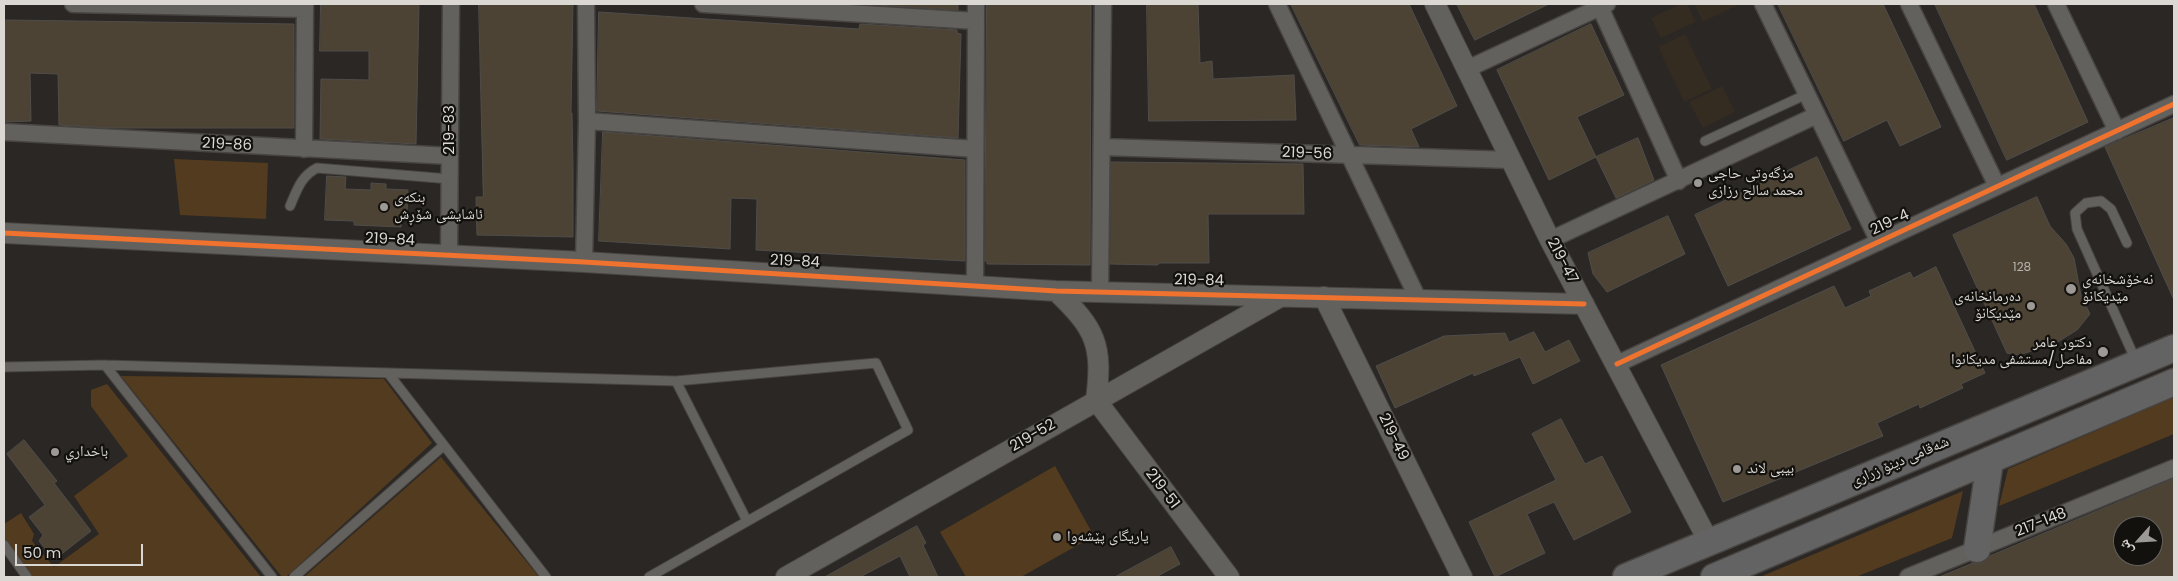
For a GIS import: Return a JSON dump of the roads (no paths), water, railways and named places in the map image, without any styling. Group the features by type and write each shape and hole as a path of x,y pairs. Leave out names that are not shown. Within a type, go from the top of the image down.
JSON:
{"main road":[{"name":"شەقامی دینۆ زراری","path":"1626,577 2174,348"},
{"path":"1714,577 2174,382"},
{"path":"1977,549 1990,461"}],"street":[{"path":"73,4 305,7 304,149"},
{"name":"219-83","path":"449,256 451,4"},
{"path":"584,262 587,121 586,4"},
{"path":"703,4 849,8 976,21"},
{"path":"975,284 976,4"},
{"path":"1100,292 1103,4"},
{"path":"1277,4 1418,299"},
{"name":"219-47","path":"1436,4 1550,240 1617,364 1709,542"},
{"path":"1763,4 1879,242"},
{"path":"1909,4 1997,186"},
{"path":"2056,4 2116,131"},
{"path":"1467,69 1603,5 1679,181"},
{"name":"219-4","path":"1617,364 2174,104"},
{"path":"1550,240 1818,115"},
{"path":"587,121 975,149"},
{"name":"219-86","path":"4,132 450,156"},
{"name":"219-56","path":"1102,147 1511,160"},
{"name":"219-84","path":"4,233 584,262 975,284 1056,291 1584,304"},
{"path":"1056,291 1080,313 1091,330 1096,347 1100,375 1096,400"},
{"name":"219-52","path":"786,577 1282,296"},
{"name":"219-49","path":"1324,297 1462,577"},
{"name":"219-51","path":"1096,400 1229,577"},
{"name":"217-148","path":"1908,577 2174,468"}],"lane":[{"path":"1705,141 1807,94"},
{"path":"290,206 299,183 307,173 317,168 450,179"},
{"path":"2127,243 2112,209 2101,201 2086,203 2075,212 2077,229 2137,364"},
{"path":"4,367 105,365 676,381 876,362 908,430 648,577"},
{"path":"105,365 272,577"},
{"path":"388,373 546,577"},
{"path":"676,381 747,521"},
{"path":"294,577 443,446"},
{"path":"4,545 27,577"}],"place":[{"name":"مزگەوتی حاجی محمد سالح رزازی","path":"1698,183"},
{"name":"بنکەی ئاشایشی شۆڕش","path":"384,207"},
{"name":"نەخۆشخانەی مێدیکانۆ","path":"2071,289"},
{"name":"دەرمانخانەی مێدیکانۆ","path":"2031,306"},
{"name":"دكتور عامر مفاصل/مستشفى مديكانوا","path":"2103,352"},
{"name":"باخداري","path":"55,452"},
{"name":"بيبى لاند","path":"1737,469"},
{"name":"یاریگای پێشەوا","path":"1057,537"}]}
